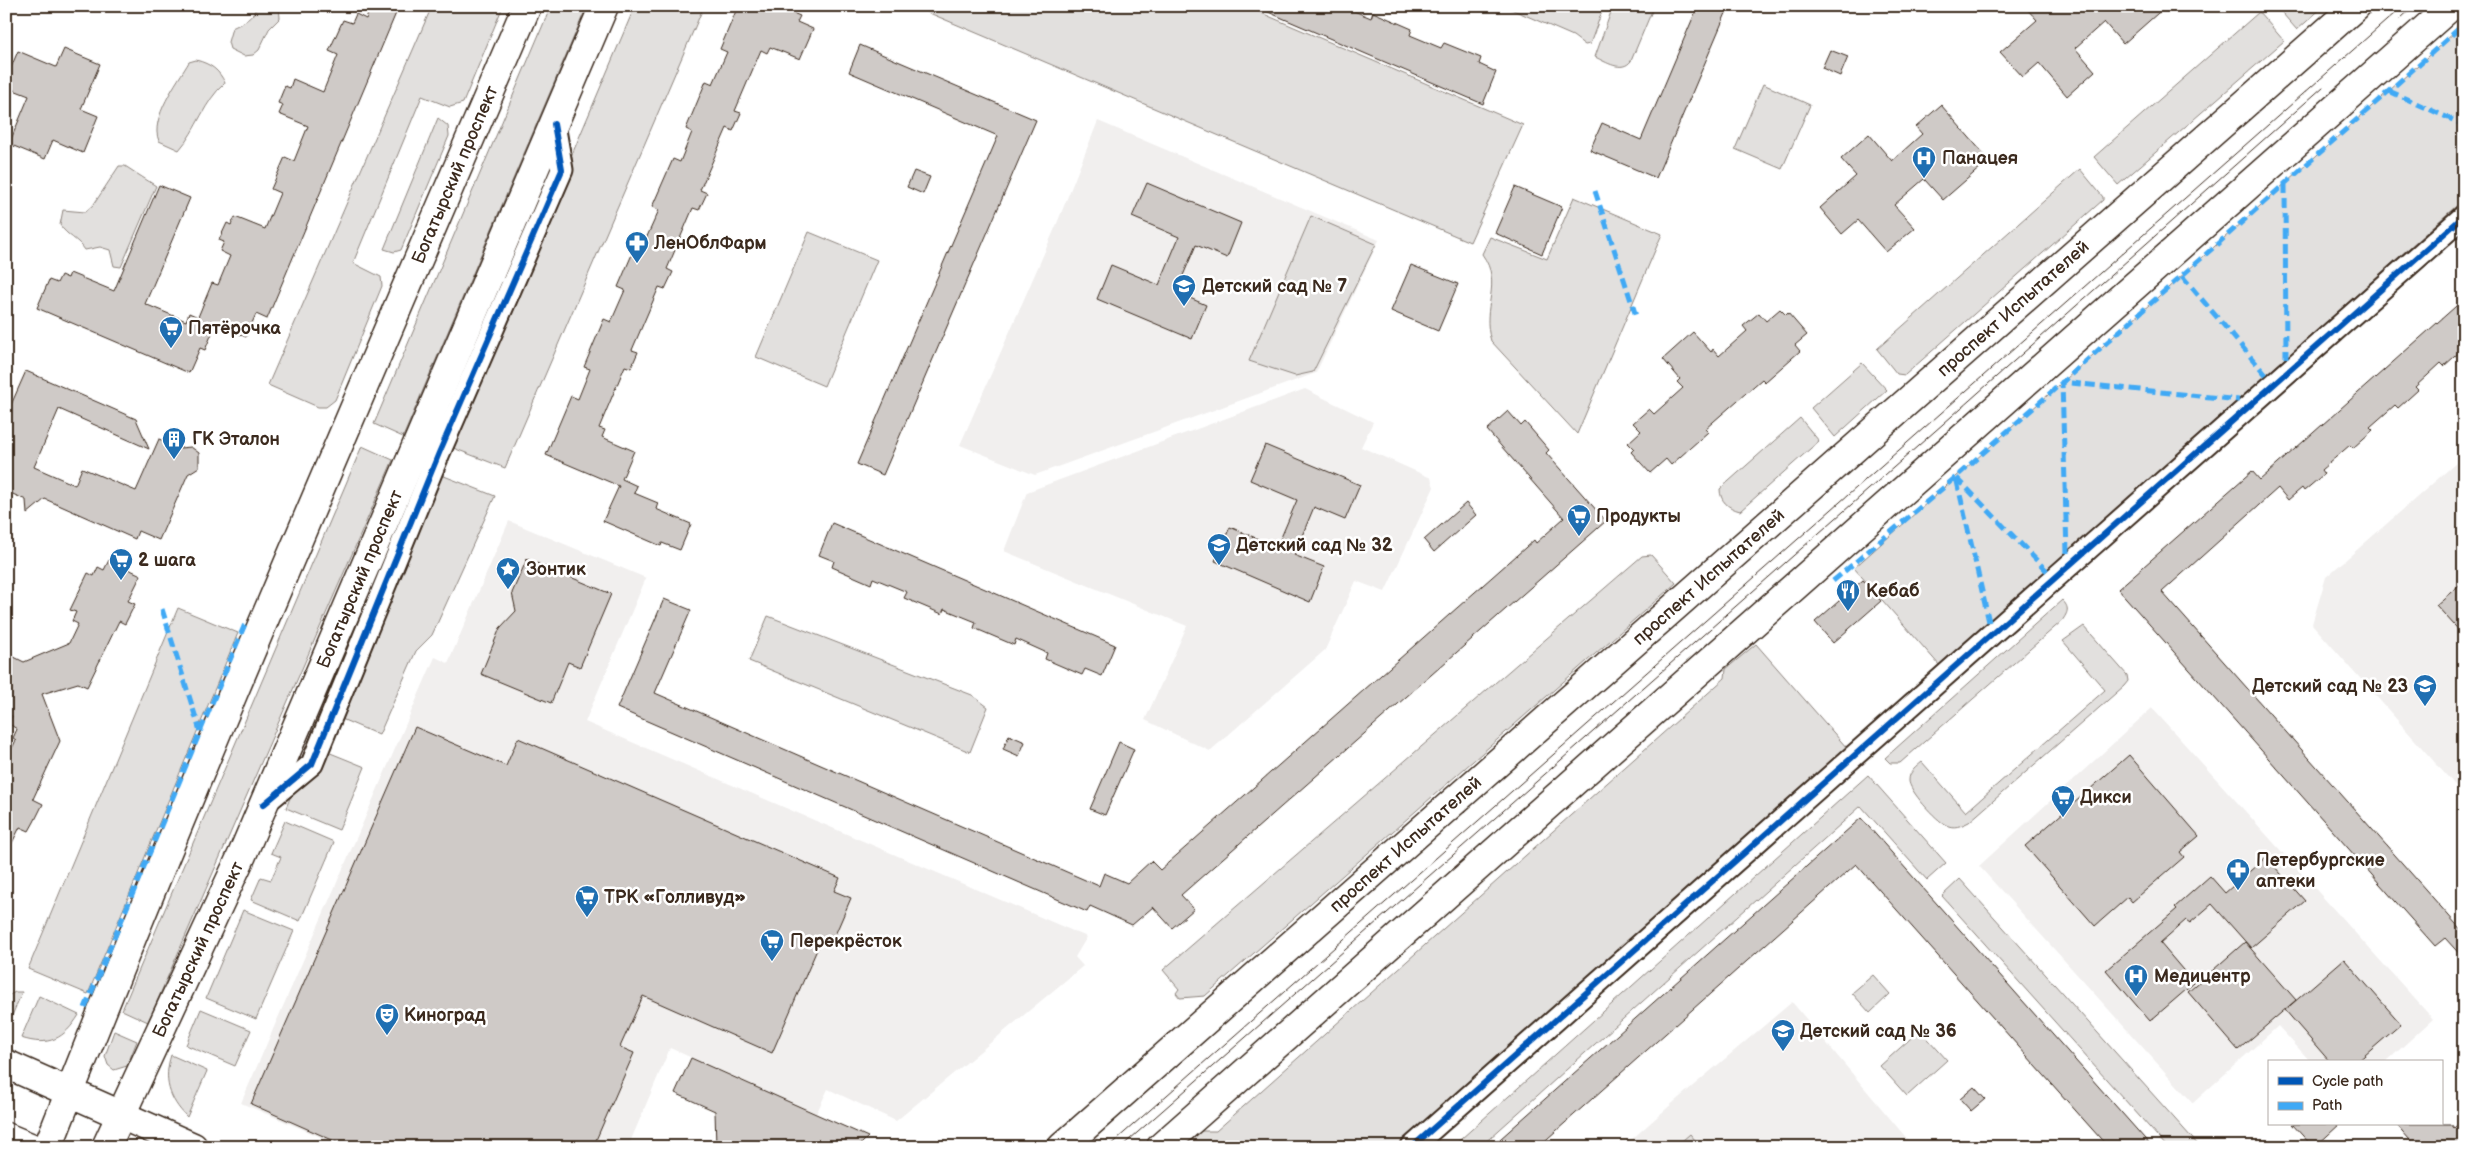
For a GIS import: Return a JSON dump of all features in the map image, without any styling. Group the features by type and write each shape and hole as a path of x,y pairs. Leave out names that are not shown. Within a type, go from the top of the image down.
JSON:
{"main road":[{"name":"Богатырский проспект","path":"48,1147 260,630 528,6"},
{"name":"Богатырский проспект","path":"106,1147 263,805 604,6"},
{"name":"проспект Испытателей","path":"1062,1147 2356,6"},
{"path":"1161,1147 2451,6"},
{"path":"6,1064 193,1147"},
{"path":"6,1137 30,1147"}],"street":[{"path":"1412,1147 2464,216"}],"shaded area":[{"path":"256,6 279,6 280,18 269,29 259,50 253,55 244,56 230,49 228,42 232,28 251,17"},
{"path":"432,6 503,6 463,103 450,107 422,96 353,263 381,277 382,286 335,400 326,407 318,407 268,385"},
{"path":"551,6 587,6 403,437 374,424"},
{"path":"635,6 704,6 505,468 448,446"},
{"path":"923,6 1245,6 1523,125 1470,242 927,12"},
{"path":"1504,6 1604,6 1590,44 1585,45 1573,36"},
{"path":"1613,6 1654,6 1631,61 1623,66 1609,64 1595,57"},
{"path":"2276,6 2324,6 2297,30"},
{"path":"2259,12 2284,41 2118,185 2094,157"},
{"path":"2464,24 2464,199 1940,666 1854,568"},
{"path":"196,60 214,68 225,83 211,98 191,134 179,150 159,141 157,132 158,122 166,100 178,79 189,62"},
{"path":"1763,84 1810,105 1782,169 1735,149"},
{"path":"438,118 448,126 449,136 401,250 394,252 384,249"},
{"name":"Детский сад № 7","path":"1098,121 1379,240 1316,373 1035,475 960,445 1056,226"},
{"path":"119,166 125,166 156,186 121,267 114,266 110,250 100,247 85,250 60,225 63,210 85,212 94,204"},
{"path":"2080,169 2103,197 2103,200 1905,375 1897,374 1877,349"},
{"path":"1574,197 1662,234 1577,434 1491,341 1488,317 1492,286 1491,276 1482,254 1490,237 1547,259"},
{"path":"1311,216 1376,244 1313,372 1295,376 1249,361"},
{"path":"809,232 877,260 824,386 756,357"},
{"path":"1862,363 1887,390 1835,437 1811,408"},
{"name":"Детский сад № 32","path":"1305,389 1373,422 1361,447 1431,478 1434,487 1385,592 1356,581 1325,650 1210,751 1145,720 1187,626 1004,551 1027,492"},
{"path":"1800,418 1819,441 1740,511 1728,506 1721,497 1720,489"},
{"path":"362,446 393,460 148,1022 122,1010"},
{"name":"Детский сад № 23","path":"2464,456 2464,791 2462,793 2312,624 2326,577"},
{"path":"439,474 495,496 432,635 416,651 379,735 337,717"},
{"path":"509,521 646,578 585,722 1087,937 1075,957 1083,966 896,1121 828,1089 816,1114 670,1048 628,1147 344,1147 241,1103 435,657 448,663"},
{"path":"1651,555 1676,583 1205,996 1180,998 1176,993 1179,989 1163,970 1642,556"},
{"path":"2062,600 2067,610 2062,621 1900,763 1890,763 1885,758"},
{"path":"178,608 238,633 88,994 28,969"},
{"path":"768,616 972,695 988,707 970,752 749,661"},
{"path":"2084,626 2127,675 2128,681 1969,822 1955,827 1942,822 1930,812 1910,785 1910,775 1922,762 1966,812 2105,690 2063,641"},
{"path":"1756,644 1847,748 1403,1147 1184,1147 1201,1131 1216,1131 1725,678 1726,669"},
{"path":"2152,708 2433,1019 2388,1060 2309,1060 2278,1026 2193,1103 1979,866"},
{"path":"323,750 365,767 339,830 286,808 296,783"},
{"path":"1868,775 1946,863 1927,880 1861,806 1480,1147 1452,1147"},
{"path":"285,821 334,842 300,921 251,900 261,877 271,880 281,857 271,853"},
{"path":"1960,879 2200,1147 2167,1147 1942,896"},
{"path":"243,910 294,931 256,1019 206,998"},
{"path":"1873,975 1890,994 1870,1013 1852,993"},
{"path":"15,992 22,992 6,1030 6,997"},
{"path":"39,996 79,1015 68,1030 61,1035 55,1039 40,1042 21,1038"},
{"name":"Детский сад № 36","path":"1792,1002 1914,1147 1623,1147 1674,1102"},
{"path":"201,1009 251,1030 235,1066 186,1045"},
{"path":"1920,1030 1947,1060 1907,1096 1880,1066"},
{"path":"114,1031 137,1041 127,1066 114,1070 108,1065 105,1056"},
{"path":"171,1055 207,1071 187,1117 176,1103 169,1089 168,1073"},
{"path":"1690,1134 1701,1147 1675,1147"}],"building":[{"path":"371,6 399,6 267,319 256,314 246,337 216,324 205,350 200,348 189,373 37,308 49,280 57,283 61,275 68,278 70,273 114,291 159,185 190,198 145,304 186,321 189,313 198,317 212,283 218,285 230,256 220,251 224,242 219,240 227,223 231,225 235,217 265,229 280,193 271,189 285,157 294,161 308,126 279,114 283,105 278,103 285,86 290,88 293,79 323,92 338,55 329,51 343,20 352,23 356,14 366,19"},
{"path":"738,6 751,6 765,12 768,6 776,6 800,16 797,22 813,29 800,59 770,47 767,53 761,50 735,111 741,113 733,131 727,128 700,190 707,193 699,210 693,208 667,269 673,272 665,289 659,287 632,350 638,352 631,368 625,366 599,428 605,430 602,437 634,451 622,479 637,486 634,493 658,503 656,509 691,524 680,550 662,543 661,546 603,521 619,486 546,455 571,396 578,399 590,369 584,367 604,319 611,322 625,290 618,287 639,238 645,241 659,210 652,207 673,159 680,162 692,132 686,129 706,81 713,84 727,52 720,49"},
{"path":"1254,6 1342,6 1371,18 1373,12 1412,29 1410,35 1441,48 1444,43 1481,58 1479,64 1496,72 1483,104"},
{"path":"1698,6 1729,6 1656,178 1590,150 1602,123 1641,140"},
{"path":"2024,6 2166,6 2123,44 2104,22 2075,48 2095,71 2067,96 2039,63 2023,77 2000,52 2037,20"},
{"path":"860,45 1036,120 883,475 857,464 998,136 849,72"},
{"path":"64,49 100,64 81,109 98,116 83,153 53,140 45,159 9,144 29,96 6,87 6,79 18,51 56,67"},
{"path":"1830,50 1848,57 1840,76 1822,68"},
{"path":"1941,105 1989,160 1943,200 1924,179 1894,205 1915,228 1886,252 1858,220 1842,234 1820,208 1856,176 1841,159 1869,134 1892,161 1922,134 1916,127"},
{"path":"914,171 930,177 923,194 907,187"},
{"path":"1147,183 1241,223 1227,258 1196,245 1176,292 1206,305 1192,339 1097,299 1111,265 1159,285 1179,237 1132,217"},
{"path":"1515,187 1562,207 1542,254 1495,233"},
{"path":"1411,265 1458,284 1438,331 1391,311"},
{"path":"2464,299 2464,348 2444,366 2441,363 2415,387 2418,390 2398,408 2395,405 2370,427 2373,430 2353,448 2350,445 2321,470 2324,474 2304,491 2302,488 2288,500 2278,488 2162,592 2464,933 2464,959 2445,938 2435,946 2118,589 2252,471 2260,480"},
{"path":"1780,309 1786,315 1788,313 1807,335 1795,345 1800,351 1765,382 1762,379 1705,429 1708,432 1671,465 1666,459 1650,473 1631,452 1634,449 1628,443 1641,431 1633,423 1649,409 1654,414 1683,388 1677,382 1680,379 1663,359 1693,332 1711,352 1713,349 1719,356 1747,331 1743,326 1759,313 1766,321"},
{"name":"ГК Эталон","path":"26,371 136,419 149,449 59,409 34,467 75,485 82,468 136,491 159,439 180,448 191,447 199,453 199,467 188,474 159,540 138,531 135,539 45,499 27,514 26,500 6,491 6,416"},
{"path":"1508,411 1521,426 1525,422 1549,450 1546,453 1606,521 1181,895 1194,909 1172,928 1153,907 1132,925 1090,906 1087,912 617,708 664,599 691,610 655,693 1099,886 1104,873 1127,883 1151,861 1160,870 1534,540 1536,543 1564,518 1487,430"},
{"path":"1265,445 1360,485 1345,520 1314,507 1294,555 1324,567 1310,602 1215,561 1230,527 1277,547 1297,500 1250,480"},
{"path":"1466,503 1476,515 1434,552 1424,540"},
{"path":"832,523 1115,645 1102,676 1085,669 1082,675 1045,659 1047,653 1016,639 1014,645 974,628 976,622 944,609 942,614 904,598 907,592 873,578 871,584 832,567 834,561 819,555"},
{"path":"527,559 611,594 580,667 568,662 551,703 481,674 500,628 516,611 512,593"},
{"path":"109,560 141,575 128,601 135,604 125,624 119,621 87,687 78,683 42,694 60,741 33,799 43,804 29,831 20,827 6,855 6,761 16,740 13,738 17,729 9,724 12,716 6,713 6,653 24,662 69,643 78,624 72,621 76,612 70,610 88,573 94,576 98,567 104,570"},
{"name":"Кебаб","path":"1863,580 1881,601 1833,643 1815,622"},
{"path":"2464,581 2464,636 2436,605"},
{"name":"ТРК «Голливуд»","path":"415,727 506,766 518,738 840,878 834,891 851,898 832,942 822,938 772,1053 643,996 620,1047 634,1053 593,1147 348,1147 251,1104"},
{"path":"1009,735 1025,742 1019,756 1003,749"},
{"path":"1119,742 1134,749 1105,815 1090,809"},
{"path":"2129,755 2199,836 2180,852 2184,857 2132,902 2128,897 2095,926 2025,846"},
{"path":"1861,818 2152,1147 2108,1147 1856,864 1538,1147 1491,1147"},
{"path":"2266,857 2305,901 2251,948 2212,904 2190,923 2186,920 2160,943 2194,983 2150,1021 2106,970 2177,909 2175,907 2210,876 2225,893"},
{"path":"2245,942 2296,1000 2238,1050 2188,992"},
{"path":"2344,959 2401,1024 2359,1060 2328,1060 2285,1010"},
{"path":"691,1058 868,1137 858,1147 716,1147 715,1111 675,1093"},
{"path":"1974,1087 1985,1099 1971,1111 1960,1099"},
{"path":"2464,1119 2464,1147 2416,1147 2398,1126 2442,1126 2442,1124 2451,1124 2454,1128"},
{"path":"2294,1126 2338,1126 2315,1147"}],"tram line":[{"path":"1108,1147 2403,6"},
{"path":"2400,19 2414,6"},
{"path":"1121,1147 2323,87"}],"marked path":[{"path":"1833,581 1956,477 2464,24"},
{"path":"2389,91 2464,125"},
{"path":"2285,184 2286,358"},
{"path":"1595,191 1636,316"},
{"path":"2182,276 2266,375"},
{"path":"2067,553 2062,382 2239,400"},
{"path":"1989,622 1956,477 2047,571"},
{"path":"162,609 200,731"},
{"path":"85,1008 245,624"}],"cycle path":[{"path":"263,805 312,764 439,453 562,170 554,124"},
{"path":"1412,1147 2464,216"}],"place":[{"name":"Панацея","path":"1924,179"},
{"name":"ЛенОблФарм","path":"637,264"},
{"name":"Детский сад № 7","path":"1184,307"},
{"name":"Пятёрочка","path":"171,349"},
{"name":"ГК Эталон","path":"174,460"},
{"name":"Продукты","path":"1579,537"},
{"name":"Детский сад № 32","path":"1219,566"},
{"name":"2 шага","path":"121,581"},
{"name":"Зонтик","path":"508,590"},
{"name":"Кебаб","path":"1848,612"},
{"name":"Детский сад № 23","path":"2425,707"},
{"name":"Дикси","path":"2063,818"},
{"name":"Петербургские аптеки","path":"2238,891"},
{"name":"ТРК «Голливуд»","path":"587,918"},
{"name":"Перекрёсток","path":"772,962"},
{"name":"Медицентр","path":"2136,997"},
{"name":"Киноград","path":"387,1036"},
{"name":"Детский сад № 36","path":"1783,1052"}]}
